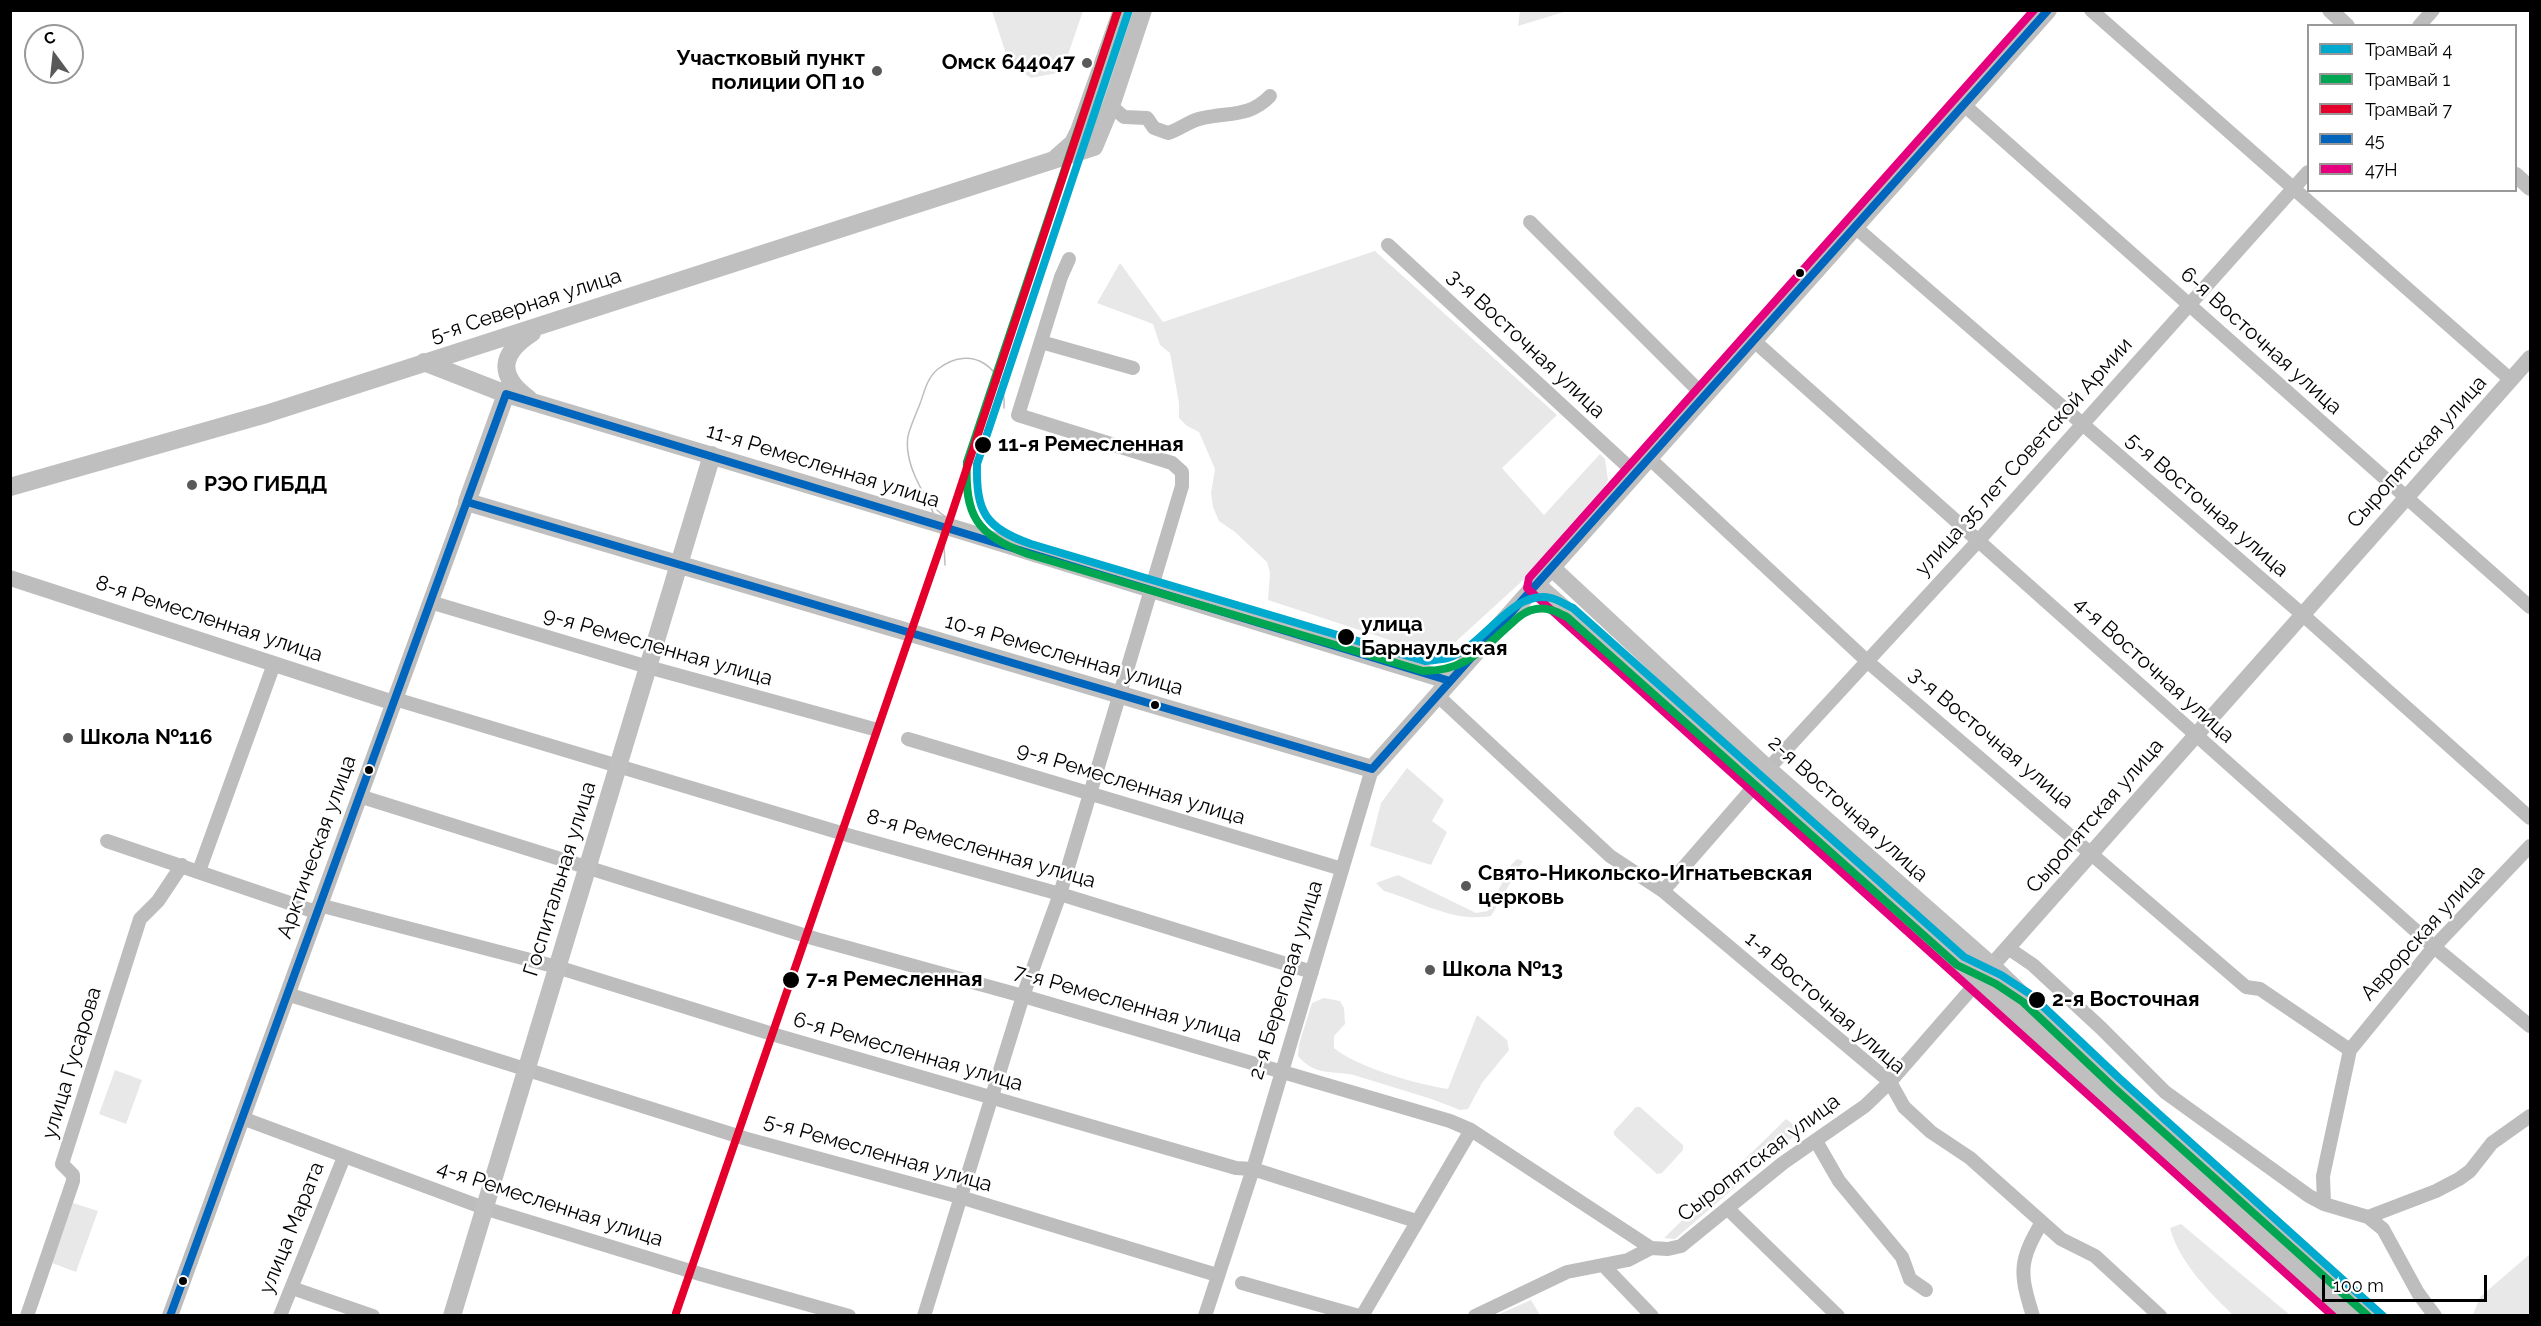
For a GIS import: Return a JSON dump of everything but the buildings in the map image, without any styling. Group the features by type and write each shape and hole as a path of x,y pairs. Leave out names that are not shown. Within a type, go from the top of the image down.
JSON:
{"main road":[{"path":"1052,161 1073,143 1079,131 1122,10"},
{"name":"5-я Северная улица","path":"10,487 266,414 1094,147 1111,106 1143,10"},
{"name":"2-я Береговая улица","path":"1372,769 2048,10"},
{"path":"535,403 515,387 508,377 506,363 513,346 548,323"},
{"name":"11-я Ремесленная улица","path":"424,362 506,394 1450,681"},
{"name":"Арктическая улица","path":"467,502 506,394"},
{"name":"Госпитальная улица","path":"452,1316 677,564 712,456"},
{"name":"10-я Ремесленная улица","path":"467,502 1372,769"},
{"name":"2-я Восточная улица","path":"1552,568 1763,775"},
{"name":"2-я Восточная улица","path":"1537,585 1763,775 1986,973 2109,1090"},
{"path":"2109,1090 2349,1316"},
{"path":"2109,1090 2370,1316"}],"street":[{"path":"2091,10 2511,380"},
{"path":"2330,10 2345,24"},
{"path":"2421,24 2433,10"},
{"path":"1111,106 1124,117 1147,118 1154,128 1168,133 1204,117 1237,115 1251,111 1270,96"},
{"name":"6-я Восточная улица","path":"1965,105 2530,607"},
{"name":"улица 35 лет Советской Армии","path":"1663,891 1763,775 1979,540 2307,173"},
{"path":"2517,176 2530,188"},
{"path":"1530,222 1704,396"},
{"name":"5-я Восточная улица","path":"1855,227 2302,615 2530,818"},
{"name":"3-я Восточная улица","path":"1388,245 1635,473"},
{"path":"924,1316 1023,996 1060,894 1182,486 1182,472 1172,463 1018,415 1061,277 1069,259"},
{"name":"4-я Восточная улица","path":"1753,340 1979,540 2195,736 2434,947 2530,1026"},
{"path":"1041,342 1133,368"},
{"name":"Сыропятская улица","path":"1652,1248 1668,1250 1681,1246 1783,1162 1865,1106 1890,1082 2530,358"},
{"name":"3-я Восточная улица","path":"1649,458 1868,662 2092,852 2246,987 2260,989 2350,1050"},
{"name":"Арктическая улица","path":"170,1316 467,502"},
{"name":"8-я Ремесленная улица","path":"10,578 395,701 851,836 1060,894 1312,972"},
{"name":"9-я Ремесленная улица","path":"430,602 648,667 874,729"},
{"path":"199,871 274,664"},
{"name":"1-я Восточная улица","path":"1437,694 1610,856 1663,891 1890,1082 1904,1107 1930,1132 1970,1158 2061,1239 2095,1256 2160,1316"},
{"name":"9-я Ремесленная улица","path":"908,739 1342,869"},
{"name":"2-я Береговая улица","path":"1205,1316 1253,1169 1372,769"},
{"name":"7-я Ремесленная улица","path":"360,796 816,939 1283,1070 1450,1120 1471,1130 1652,1248"},
{"name":"6-я Ремесленная улица","path":"107,841 318,908 400,924 557,967 993,1099 1236,1168 1253,1169 1416,1221"},
{"name":"Аврорская улица","path":"2350,1050 2434,947 2530,846"},
{"name":"улица Гусарова","path":"27,1316 73,1180 73,1175 62,1164 140,919 158,901 182,865"},
{"path":"2008,948 2033,965 2165,1092 2324,1204 2368,1217 2383,1229 2418,1293 2435,1316"},
{"name":"5-я Ремесленная улица","path":"286,994 747,1138 960,1197 1218,1275"},
{"path":"2324,1204 2323,1176 2350,1050"},
{"path":"2368,1217 2436,1191 2459,1179 2470,1171 2492,1143 2530,1116"},
{"name":"4-я Ремесленная улица","path":"242,1118 484,1208 700,1274 849,1316"},
{"path":"1242,1283 1360,1316 1471,1130"},
{"path":"1816,1141 1839,1181 1902,1257 1910,1279 1926,1290"},
{"name":"улица Марата","path":"279,1316 344,1157"},
{"path":"1728,1209 1838,1316"},
{"path":"2032,1316 2025,1293 2022,1266 2029,1244 2043,1222"},
{"path":"1475,1316 1548,1279 1567,1272 1628,1260 1652,1248"},
{"path":"1603,1265 1652,1316"},
{"path":"292,1288 373,1316"}],"shaded area":[{"path":"1520,10 1567,11 1518,26"},
{"path":"992,11 1083,11 1062,72 1031,78 1009,63"},
{"path":"1127,11 1136,11 1102,109 1097,107"},
{"path":"1375,251 1557,415 1502,468 1544,515 1600,454 1605,459 1608,480 1597,502 1575,528 1520,583 1451,646 1434,650 1408,646 1268,600 1270,573 1267,562 1235,532 1219,521 1213,507 1211,493 1215,469 1199,432 1187,426 1179,418 1179,403 1170,353 1160,345 1153,324 1097,303 1120,263 1163,322"},
{"path":"1407,768 1444,800 1432,821 1447,832 1431,865 1370,846 1381,803"},
{"path":"1517,859 1523,861 1491,916 1450,914 1384,891 1376,883 1398,875 1476,913 1488,911 1511,865"},
{"path":"1324,998 1340,1001 1344,1008 1345,1024 1334,1036 1334,1048 1357,1062 1421,1084 1448,1089 1477,1015 1507,1040 1509,1050 1482,1083 1468,1109 1460,1110 1357,1076 1326,1072 1305,1063 1298,1056 1299,1044 1312,1003"},
{"path":"115,1070 142,1080 126,1124 99,1114"},
{"path":"1636,1107 1640,1107 1683,1145 1683,1150 1662,1173 1657,1174 1614,1135 1614,1131"},
{"path":"1786,1119 1801,1130 1675,1239 1664,1238"},
{"path":"73,1203 98,1211 76,1272 52,1263"},
{"path":"2181,1224 2290,1315 2233,1315 2205,1286 2180,1253 2170,1228"},
{"path":"2530,1254 2530,1315 2473,1315 2480,1297"},
{"path":"1531,1300 1540,1315 1497,1315"}],"tram line":[{"name":"1","path":"1118,10 967,462 968,496 977,521 985,531 1011,547 1028,554 1423,671 1438,670 1462,663 1482,650 1517,618 1529,611 1548,609 1567,617 1957,965 1996,984 2023,1002 2113,1087 2368,1316"},
{"name":"7","path":"676,1313 950,519 1118,10"},
{"name":"4","path":"1129,10 977,464 977,481 982,506 986,516 993,524 1003,532 1031,544 1425,661 1448,658 1461,652 1511,610 1537,597 1551,598 1573,608 1964,957 2001,975 2030,994 2120,1079 2383,1316"},
{"path":"1004,408 1000,381 993,371 974,359 963,358 950,362 938,369 929,379 911,427 907,445 911,466 920,487 938,511 962,524 1011,538"},
{"path":"931,507 944,544 945,565"}],"transit line":[{"name":"47Н","path":"2034,10 1529,578 1527,588 2333,1316"},
{"name":"45","path":"467,502 1372,769 2048,10"},
{"name":"45","path":"170,1316 506,394 1450,681"}],"place":[{"name":"Омск 644047","path":"1087,63"},
{"name":"Участковый пункт полиции ОП 10","path":"877,71"},
{"name":"11-я Ремесленная","path":"983,445"},
{"name":"РЭО ГИБДД","path":"192,485"},
{"name":"улица Барнаульская","path":"1346,637"},
{"name":"Школа №116","path":"68,738"},
{"name":"Свято-Никольско-Игнатьевская церковь","path":"1466,886"},
{"name":"Школа №13","path":"1430,970"},
{"name":"7-я Ремесленная","path":"791,980"},
{"name":"2-я Восточная","path":"2037,1000"}]}
